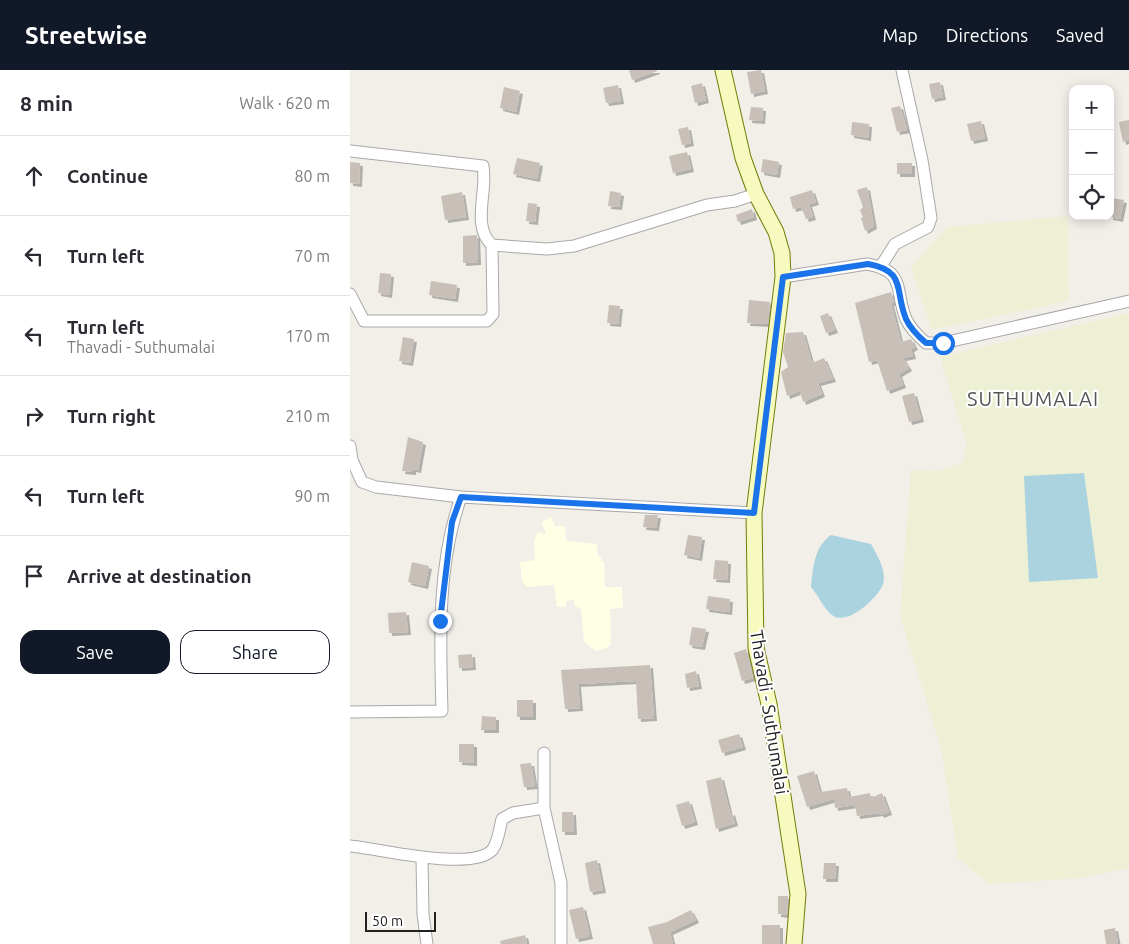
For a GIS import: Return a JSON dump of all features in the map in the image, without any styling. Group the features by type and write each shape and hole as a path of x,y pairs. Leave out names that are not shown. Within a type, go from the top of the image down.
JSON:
{"main road":[{"name":"Thavadi - Suthumalai","path":"723,70 743,158 756,194 776,232 782,253 783,277 754,513 756,648 769,704 798,894 794,944"}],"street":[{"path":"881,266 895,244 928,227 931,218 922,160 902,70"},
{"path":"350,151 483,166 486,179 481,222 485,239 492,245 547,249 574,246 707,205 735,201 756,194"},
{"path":"350,294 364,321 487,321 493,314 492,245"},
{"path":"783,277 868,264 881,266 895,276 906,319 926,343 943,343 1129,301"},
{"path":"350,446 352,460 362,482 376,486 461,497 754,513"},
{"path":"350,712 442,711 440,621 452,522 461,497"},
{"path":"544,753 544,808 561,884 561,944"},
{"path":"350,846 422,859 482,858 494,849 502,819 513,813 544,808"},
{"path":"422,859 427,944"}],"shaded area":[{"path":"1068,216 1069,301 932,330 911,267 947,227"},
{"path":"1129,313 1129,868 1082,878 989,884 958,858 941,748 900,616 911,470 939,471 962,463 967,445 940,357"},
{"path":"551,517 555,526 565,526 566,541 597,544 598,557 601,557 601,561 604,562 605,587 622,587 623,608 610,609 611,644 607,648 596,651 584,642 581,609 575,606 574,600 566,601 566,607 557,607 554,585 527,587 522,581 520,562 535,560 534,541 538,532 544,534 546,532 541,523"}],"water":[{"path":"1084,473 1098,578 1029,582 1024,476"},
{"path":"831,535 871,544 881,563 884,574 880,590 869,603 846,617 838,618 832,615 811,587 815,558 825,540"}],"building":[{"path":"629,70 657,70 657,71 632,80"},
{"path":"761,70 765,91 751,94 747,72"},
{"path":"940,82 943,97 932,99 929,84"},
{"path":"702,83 706,100 695,103 691,86"},
{"path":"618,85 621,101 606,103 603,88"},
{"path":"504,87 520,91 516,112 500,108"},
{"path":"900,106 907,130 897,132 891,108"},
{"path":"751,107 763,108 762,121 749,120"},
{"path":"1129,120 1129,140 1123,142 1119,122"},
{"path":"981,121 985,138 971,141 967,124"},
{"path":"852,122 869,124 868,138 851,135"},
{"path":"688,127 691,143 682,145 678,129"},
{"path":"687,152 691,169 673,173 669,156"},
{"path":"517,158 540,163 537,179 513,174"},
{"path":"763,159 779,162 777,175 761,172"},
{"path":"350,162 360,163 359,184 350,183"},
{"path":"897,163 912,163 912,174 897,174"},
{"path":"867,187 874,226 865,231 860,210 863,207 857,190"},
{"path":"812,190 816,202 809,204 813,217 806,219 801,207 793,209 790,197"},
{"path":"610,191 621,193 619,207 608,206"},
{"path":"462,192 466,217 445,220 441,196"},
{"path":"1114,198 1124,200 1120,219 1114,218"},
{"path":"528,203 537,204 535,222 526,221"},
{"path":"752,209 754,217 738,222 736,215"},
{"path":"477,235 478,262 463,263 463,236"},
{"path":"380,273 391,274 389,295 378,293"},
{"path":"431,281 457,285 455,299 429,295"},
{"path":"891,292 894,303 891,303 901,342 911,339 915,347 911,349 913,356 903,358 909,368 899,374 903,385 887,391 877,360 869,362 855,303"},
{"path":"749,300 770,302 768,324 747,323"},
{"path":"609,305 620,306 618,324 607,323"},
{"path":"828,313 835,330 826,333 820,316"},
{"path":"803,332 812,363 824,358 833,379 818,383 822,394 803,402 800,391 787,396 781,372 788,367 783,352 786,333"},
{"path":"403,337 414,339 410,363 399,361"},
{"path":"914,393 921,419 909,422 902,396"},
{"path":"408,437 423,442 418,470 413,469 413,472 402,471"},
{"path":"645,515 658,515 656,528 643,527"},
{"path":"688,535 702,537 699,558 684,555"},
{"path":"715,560 728,561 727,580 713,579"},
{"path":"412,562 429,566 425,586 408,582"},
{"path":"708,596 730,599 729,612 706,609"},
{"path":"406,612 408,632 389,633 388,613"},
{"path":"692,627 706,629 702,647 689,645"},
{"path":"746,649 753,678 742,681 734,653"},
{"path":"472,654 473,667 459,668 458,655"},
{"path":"650,665 654,718 638,719 636,681 578,684 580,708 565,709 561,670"},
{"path":"696,671 699,686 687,688 685,674"},
{"path":"517,700 533,700 533,717 517,717"},
{"path":"482,716 496,717 496,730 481,730"},
{"path":"739,734 743,747 722,753 718,740"},
{"path":"459,744 474,744 474,763 459,762"},
{"path":"531,763 535,786 524,787 520,764"},
{"path":"814,771 820,792 847,788 849,797 870,793 871,798 882,793 889,812 881,815 880,813 857,816 855,805 835,808 834,799 807,807 797,776"},
{"path":"721,777 730,813 732,812 735,823 716,829 706,781"},
{"path":"689,801 695,822 682,826 676,805"},
{"path":"562,812 573,812 574,832 562,832"},
{"path":"597,860 603,890 590,892 585,863"},
{"path":"824,863 836,863 835,879 823,879"},
{"path":"778,896 788,896 787,915 778,914"},
{"path":"583,907 590,936 576,939 569,910"},
{"path":"691,910 696,920 670,932 673,944 653,944 648,927 667,922"},
{"path":"762,925 780,925 780,944 762,944"},
{"path":"1115,928 1118,944 1106,944 1104,930"},
{"path":"525,935 527,944 501,944 500,941"}],"district":[{"name":"SUTHUMALAI","path":"1033,398"}],"route":[{"path":"440,621 452,522 461,497 754,513 783,277 868,264 881,266 895,276 906,319 917,334 926,343 943,343"}]}
